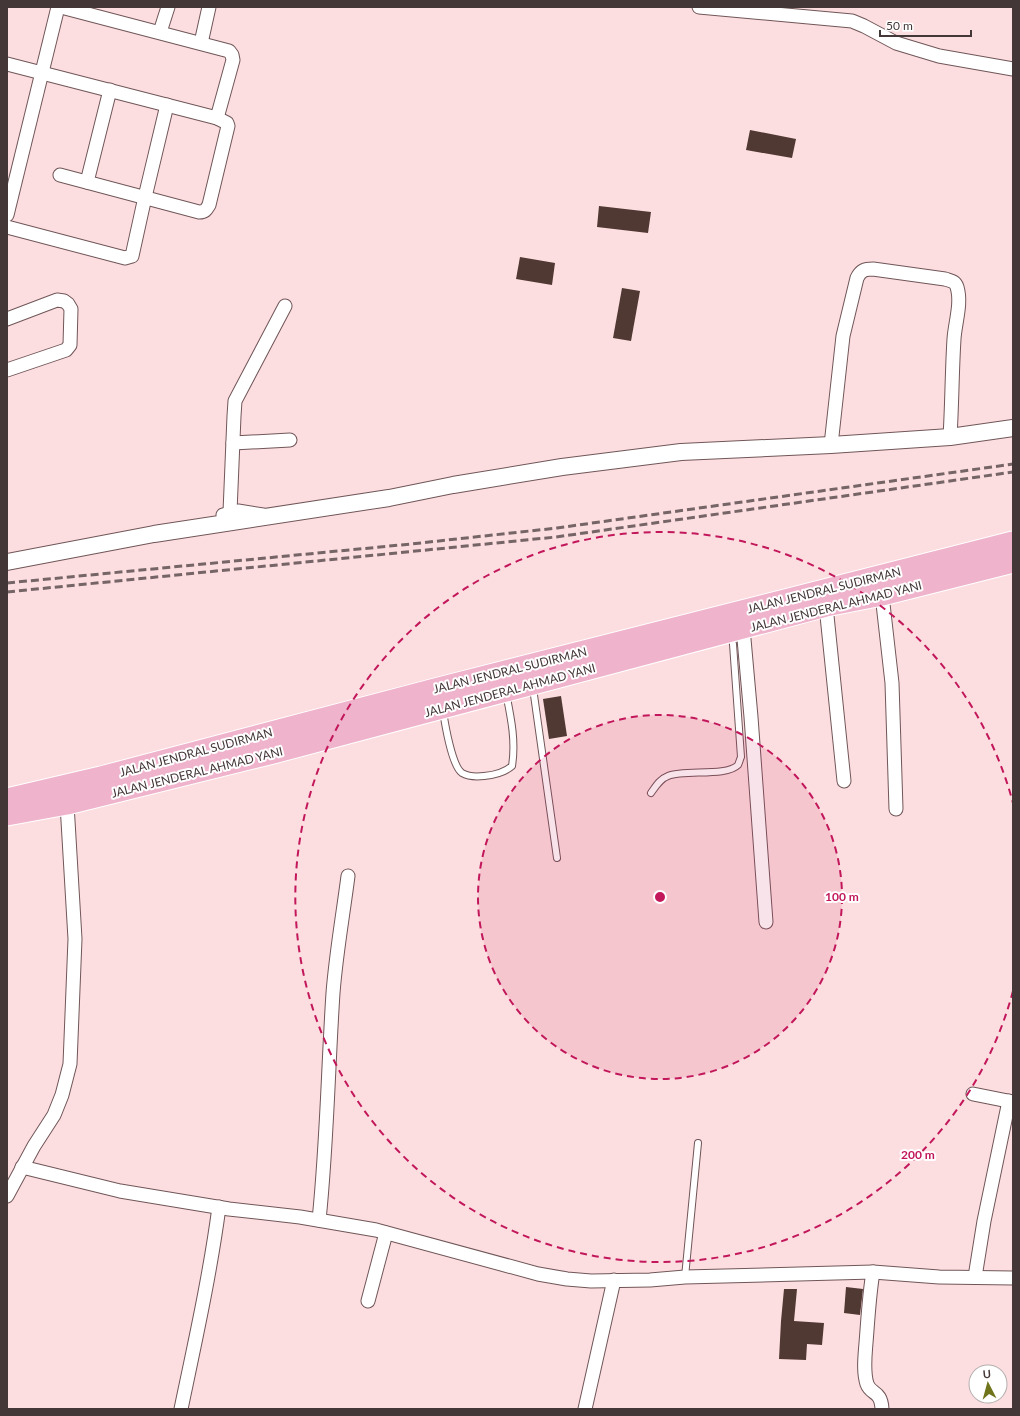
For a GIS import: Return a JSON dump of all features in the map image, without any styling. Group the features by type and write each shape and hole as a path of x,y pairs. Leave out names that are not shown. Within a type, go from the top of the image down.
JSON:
{"highway":[{"name":"JALAN JENDRAL SUDIRMAN","path":"7,799 504,682 1013,542"},
{"name":"JALAN JENDERAL AHMAD YANI","path":"504,682 533,684 826,606 882,595 1013,562"},
{"name":"JALAN JENDERAL AHMAD YANI","path":"7,815 67,804 273,753 440,698"}],"street":[{"path":"7,215 59,7 229,51 232,54 233,60 217,118"},
{"path":"160,32 168,7"},
{"path":"201,43 209,7"},
{"path":"699,7 852,21 896,43 939,56 1013,69"},
{"path":"7,64 217,118 224,120 228,126 209,205 206,210 199,212 145,196 60,175"},
{"path":"87,182 110,90"},
{"path":"7,227 125,258 132,256 167,105"},
{"path":"831,445 843,336 857,278 860,272 865,269 945,279 953,281 956,285 958,292 958,305 954,337 950,437"},
{"path":"7,319 57,300 64,301 72,309 70,345 66,350 7,370"},
{"path":"230,512 234,416 237,397 285,306"},
{"path":"7,562 117,541 389,498 453,485 554,469 674,453 950,437 1013,428"},
{"path":"233,443 290,440"},
{"path":"202,527 230,512 238,511 272,516"},
{"path":"882,595 892,683 896,809"},
{"path":"826,606 844,781"},
{"path":"736,630 752,724 766,922"},
{"path":"7,1196 44,1129 54,1115 62,1095 70,1064 75,939 67,804"},
{"path":"319,1220 326,1142 333,994 348,876"},
{"path":"972,1094 1011,1101 984,1221 975,1277"},
{"path":"22,1167 120,1191 219,1207 281,1214 386,1233 538,1274 579,1280 650,1280 685,1277 874,1272 1013,1278"},
{"path":"182,1409 199,1328 219,1207"},
{"path":"368,1301 386,1233"},
{"path":"874,1272 870,1287 865,1364 866,1383 881,1400 882,1409"},
{"path":"586,1409 614,1280"}],"lane":[{"path":"651,793 660,780 668,775 678,773 716,772 731,769 738,765 741,757 733,644 736,630"},
{"path":"440,698 454,760 461,772 474,777 503,773 512,766 514,752 513,727 504,682"},
{"path":"533,684 558,858"},
{"path":"685,1277 698,1144"}],"building":[{"path":"750,130 796,139 792,158 746,150"},
{"path":"599,206 651,212 648,233 597,227"},
{"path":"520,257 555,263 552,285 516,279"},
{"path":"622,288 640,291 631,341 613,338"},
{"path":"561,696 567,736 549,739 543,699"},
{"path":"846,1287 863,1289 860,1315 844,1313"},
{"path":"784,1289 797,1289 794,1321 824,1323 822,1345 807,1344 806,1360 779,1359"}],"railway":[{"path":"7,583 411,544 557,528 1013,464"},
{"path":"7,592 556,537 1013,472"}]}
